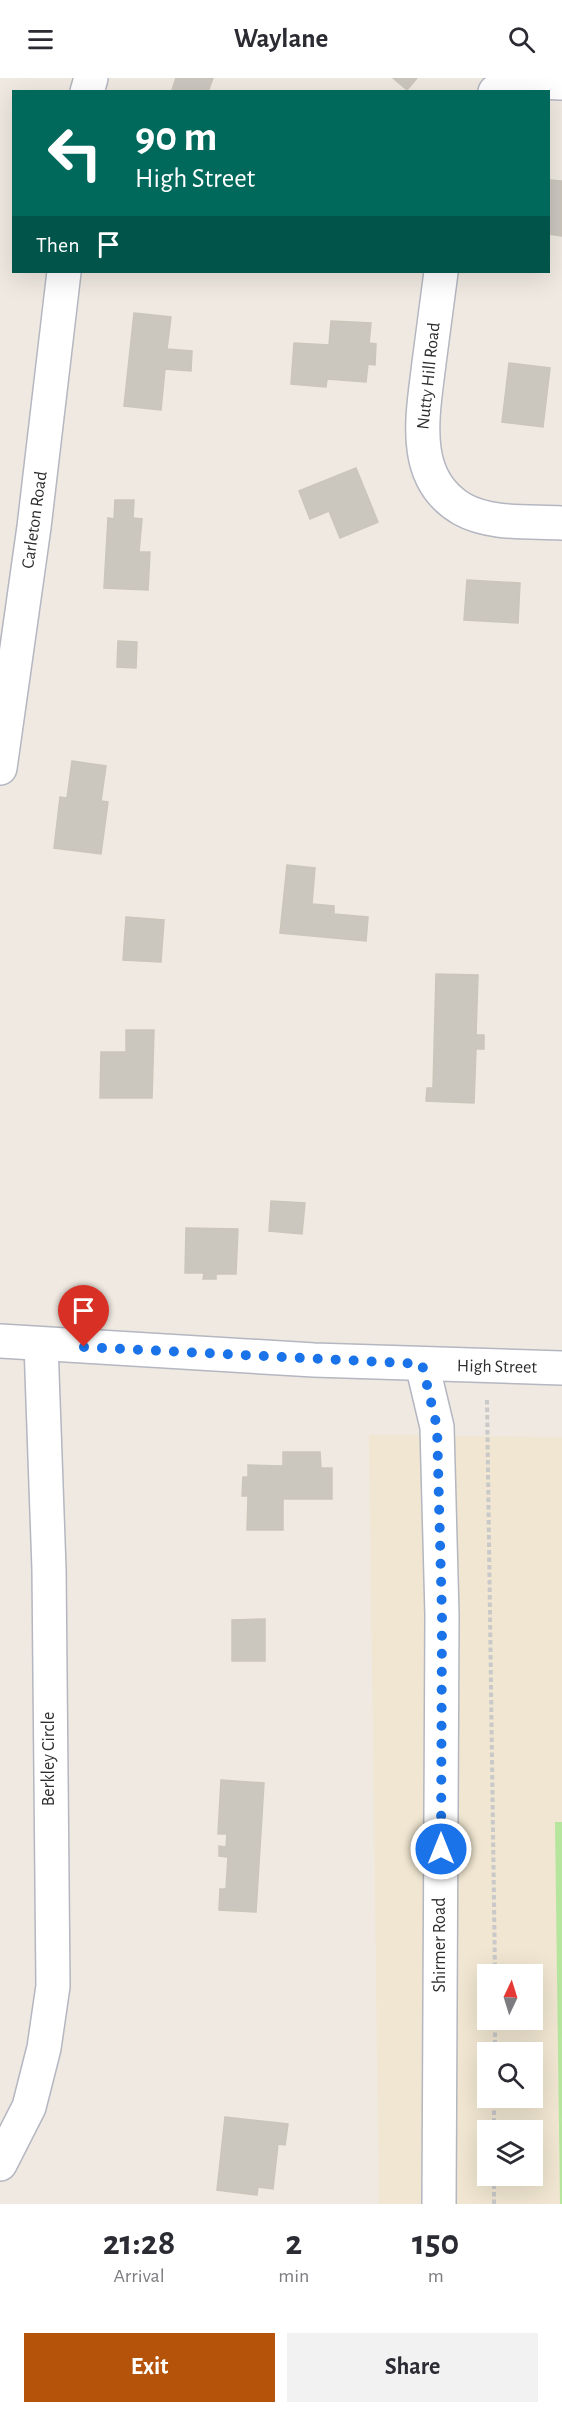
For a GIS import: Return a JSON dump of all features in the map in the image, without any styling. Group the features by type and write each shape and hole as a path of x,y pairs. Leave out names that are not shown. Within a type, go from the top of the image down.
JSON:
{"street":[{"path":"498,90 508,84 562,83"},
{"name":"Carleton Road","path":"0,768 34,527 64,273"},
{"name":"Nutty Hill Road","path":"441,273 422,421 425,461 432,479 443,495 463,509 481,516 562,523"},
{"name":"High Street","path":"0,1341 422,1364 562,1368"},
{"name":"Berkley Circle","path":"0,2164 29,2107 44,2048 52,1986 49,1569 41,1344"},
{"name":"Shirmer Road","path":"422,1364 437,1427 442,1616 439,2204"}],"path":[{"path":"488,1396 495,1964"},
{"path":"494,2186 494,2204"}],"shaded area":[{"path":"369,1435 562,1437 562,2204 379,2204"}],"green space":[{"path":"555,1822 562,1822 562,2204 560,2204"}],"building":[{"path":"176,78 213,78 209,90 172,90"},
{"path":"393,78 417,78 407,90"},
{"path":"550,180 562,181 562,236 550,234"},
{"path":"134,313 171,317 167,349 192,351 191,371 165,369 161,410 124,406"},
{"path":"331,321 371,323 369,343 376,344 375,365 368,364 366,382 327,379 326,387 291,384 294,343 329,345"},
{"path":"509,363 550,368 543,427 502,422"},
{"path":"356,468 378,522 340,538 329,511 310,519 299,491"},
{"path":"115,500 134,500 133,518 142,519 139,552 150,552 148,590 104,588 108,518 114,519"},
{"path":"467,580 520,583 518,623 464,620"},
{"path":"118,641 137,642 136,668 117,667"},
{"path":"72,761 106,766 101,801 108,802 101,854 54,848 60,797 67,798"},
{"path":"287,865 315,868 312,904 334,906 334,914 368,917 366,941 280,933"},
{"path":"126,917 164,920 161,962 123,960"},
{"path":"436,974 478,975 476,1035 484,1035 484,1049 476,1049 474,1103 426,1101 427,1088 433,1088"},
{"path":"126,1030 154,1030 152,1098 100,1098 101,1052 126,1052"},
{"path":"271,1201 305,1203 302,1234 269,1231"},
{"path":"186,1228 238,1229 236,1274 216,1274 216,1279 203,1279 204,1273 185,1273"},
{"path":"283,1452 320,1452 321,1468 332,1468 332,1499 283,1499 283,1530 247,1530 248,1496 242,1496 243,1477 248,1477 248,1465 283,1466"},
{"path":"265,1619 265,1661 232,1661 232,1620"},
{"path":"221,1780 264,1783 256,1912 219,1910 220,1889 226,1889 228,1857 219,1856 219,1846 226,1847 227,1834 218,1834"},
{"path":"225,2117 288,2124 285,2145 278,2144 273,2189 258,2187 257,2195 217,2190"}],"route":[{"path":"84,1347 422,1364 437,1427 442,1616 441,1849"}]}
